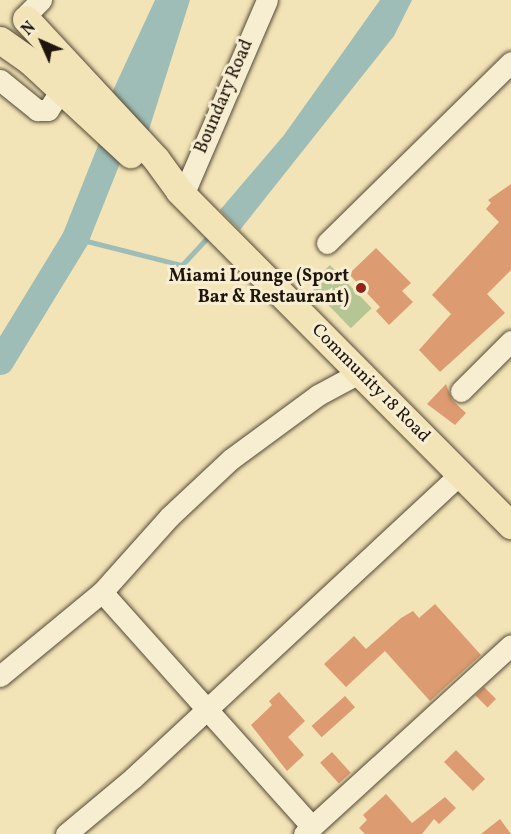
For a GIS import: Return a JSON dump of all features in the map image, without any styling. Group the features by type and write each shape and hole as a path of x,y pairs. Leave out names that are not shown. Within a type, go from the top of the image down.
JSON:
{"main road":[{"name":"Community 18 Road","path":"29,8 74,92"},
{"path":"0,40 19,33 29,8"},
{"name":"Community 18 Road","path":"0,40 74,92 181,193 511,525"}],"street":[{"name":"Boundary Road","path":"181,193 267,0"},
{"path":"327,243 511,62"},
{"path":"0,80 37,110 48,110 74,92"},
{"path":"461,391 511,341"},
{"path":"0,676 102,592 169,517 231,459 318,396 359,374"},
{"path":"66,834 205,711 460,474"},
{"path":"102,592 308,830 511,645"}],"green space":[{"path":"330,265 372,308 351,328 309,285"}],"water":[{"path":"155,0 190,0 147,136 110,97"},
{"path":"380,0 412,0 394,36 240,230 220,210 284,135"}],"building":[{"path":"511,184 511,270 487,294 505,313 440,372 419,350 451,314 432,295 499,222 486,209 491,203 488,200"},
{"path":"376,248 411,283 402,291 413,302 389,325 376,311 380,307 349,274"},
{"path":"446,384 452,400 466,413 455,425 427,404"},
{"path":"435,604 481,655 430,701 385,651 346,687 324,664 354,636 366,649 401,618 413,611 419,618"},
{"path":"484,687 496,699 488,708 476,695"},
{"path":"279,692 305,721 288,737 304,755 287,771 251,725 272,705 269,701"},
{"path":"345,696 355,707 322,737 312,726"},
{"path":"456,750 485,779 473,791 444,762"},
{"path":"332,752 351,773 339,784 320,763"},
{"path":"386,794 412,823 445,797 456,808 439,824 434,819 422,834 365,834 359,828 367,820 363,815"},
{"path":"500,819 511,834 481,834"}],"waterway":[{"path":"0,361 75,238 122,120"},
{"path":"75,238 182,265 209,236"}],"place":[{"name":"Miami Lounge (Sport Bar & Restaurant)","path":"361,288"}]}
